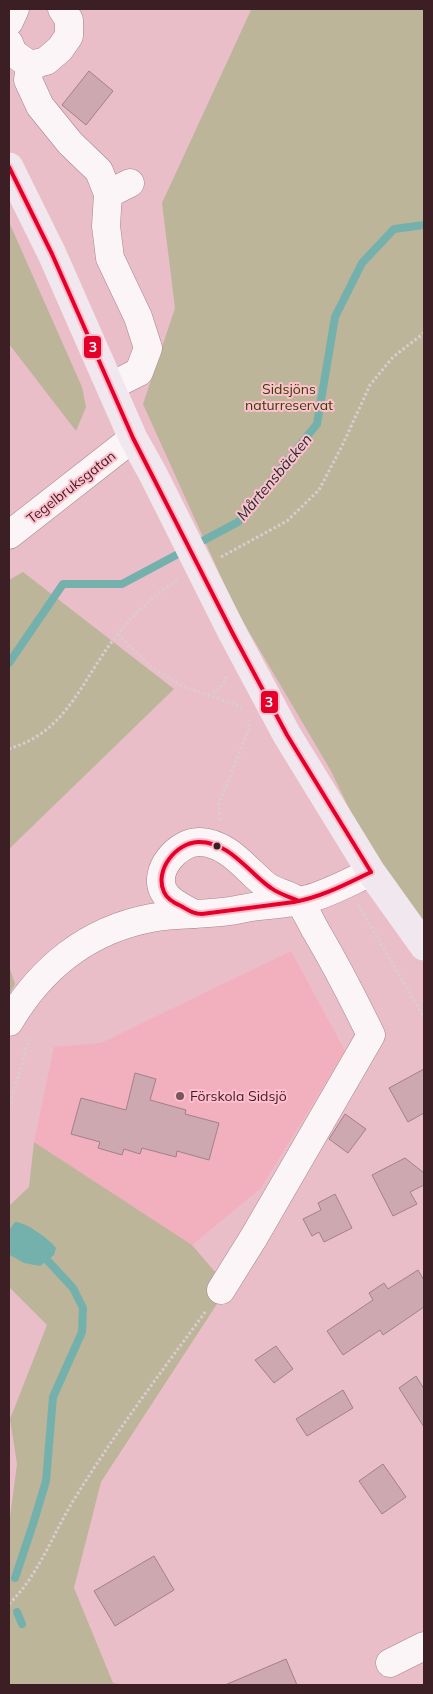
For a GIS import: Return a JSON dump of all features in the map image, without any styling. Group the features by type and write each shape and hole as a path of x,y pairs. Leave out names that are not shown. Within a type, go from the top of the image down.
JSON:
{"main road":[{"path":"9,168 52,254 134,438 286,735 371,872 424,946"}],"street":[{"path":"9,22 14,9"},
{"path":"9,43 13,53 30,64 46,61 60,49 69,36 69,20 62,9"},
{"path":"30,64 28,80 40,106 70,143 98,171 119,188 106,226 110,258 138,317 148,348 139,372 111,386"},
{"name":"Tegelbruksgatan","path":"9,535 134,438"},
{"path":"194,914 171,901 163,891 160,880 164,867 172,855 184,846 199,842 217,846 234,856 269,887 298,901 342,976 371,1035 254,1238 221,1290"},
{"path":"20,1029 29,991 45,973 68,954 90,940 127,924 151,918 230,911 310,899 371,872"},
{"path":"390,1663 424,1646"}],"path":[{"path":"216,560 287,521 319,490 370,386 393,357 424,333"},
{"path":"9,749 34,738 52,723 68,707 118,634 153,597 184,577"},
{"path":"118,634 150,666 182,686 250,709"},
{"path":"207,695 217,692 222,687 227,670"},
{"path":"221,824 219,803 249,729 249,716"},
{"path":"9,1108 20,1029"},
{"path":"9,1604 43,1558 74,1500 116,1435 221,1290"}],"shaded area":[{"name":"Förskola Sidsjö","path":"291,951 345,1051 261,1188 192,1245 34,1142 54,1047 101,1043"}],"green space":[{"name":"Sidsjöns naturreservat","path":"249,9 424,9 424,940 411,937 331,771 235,608 143,404 175,308 162,203 251,10"},
{"path":"9,222 82,387 86,407 76,431 9,344"},
{"path":"23,572 174,689 9,849 9,580"},
{"path":"9,966 15,984 9,995"},
{"path":"34,1142 192,1245 228,1287 101,1482 74,1588 113,1683 125,1685 9,1685 9,1525 17,1464 10,1419 47,1325 9,1287 9,1206 29,1187"}],"water":[{"path":"15,1222 31,1228 48,1240 56,1248 54,1255 40,1266 24,1263 10,1255 9,1230"}],"building":[{"path":"89,71 113,91 86,125 62,105"},
{"path":"424,1069 424,1113 408,1122 389,1088"},
{"path":"135,1073 156,1079 150,1100 186,1110 185,1114 219,1123 209,1160 177,1151 176,1157 142,1148 140,1154 124,1149 122,1155 98,1148 100,1142 71,1134 81,1098 126,1110"},
{"path":"345,1114 366,1129 348,1153 329,1139"},
{"path":"405,1158 424,1173 424,1185 410,1192 417,1204 393,1216 372,1175"},
{"path":"335,1194 352,1228 324,1242 319,1232 312,1236 303,1219 321,1210 318,1203"},
{"path":"418,1270 424,1280 424,1307 383,1335 380,1330 343,1355 327,1331 373,1300 369,1293 384,1283 388,1289"},
{"path":"276,1346 293,1369 274,1383 255,1360"},
{"path":"416,1376 424,1389 424,1427 399,1388"},
{"path":"343,1390 353,1408 307,1436 296,1419"},
{"path":"383,1464 406,1497 382,1514 359,1481"},
{"path":"154,1556 174,1590 115,1626 94,1591"},
{"path":"286,1659 297,1685 225,1685"}],"waterway":[{"name":"Mårtensbäcken","path":"9,663 63,584 122,584 238,522 317,424 335,317 362,263 394,229 424,225"},
{"path":"15,1578 46,1481 53,1397 82,1332 83,1308 73,1288 48,1261"},
{"path":"17,1612 22,1624"}],"transit line":[{"name":"3","path":"9,167 52,254 133,438 233,634 287,735 371,872"},
{"name":"3","path":"299,901 296,900 285,895 281,894 274,890 229,852 209,843 198,842 182,847 169,859 162,875 164,892 169,899 191,912 202,914 294,902 304,900 334,890 371,872"}],"place":[{"name":"Förskola Sidsjö","path":"180,1096"}]}
